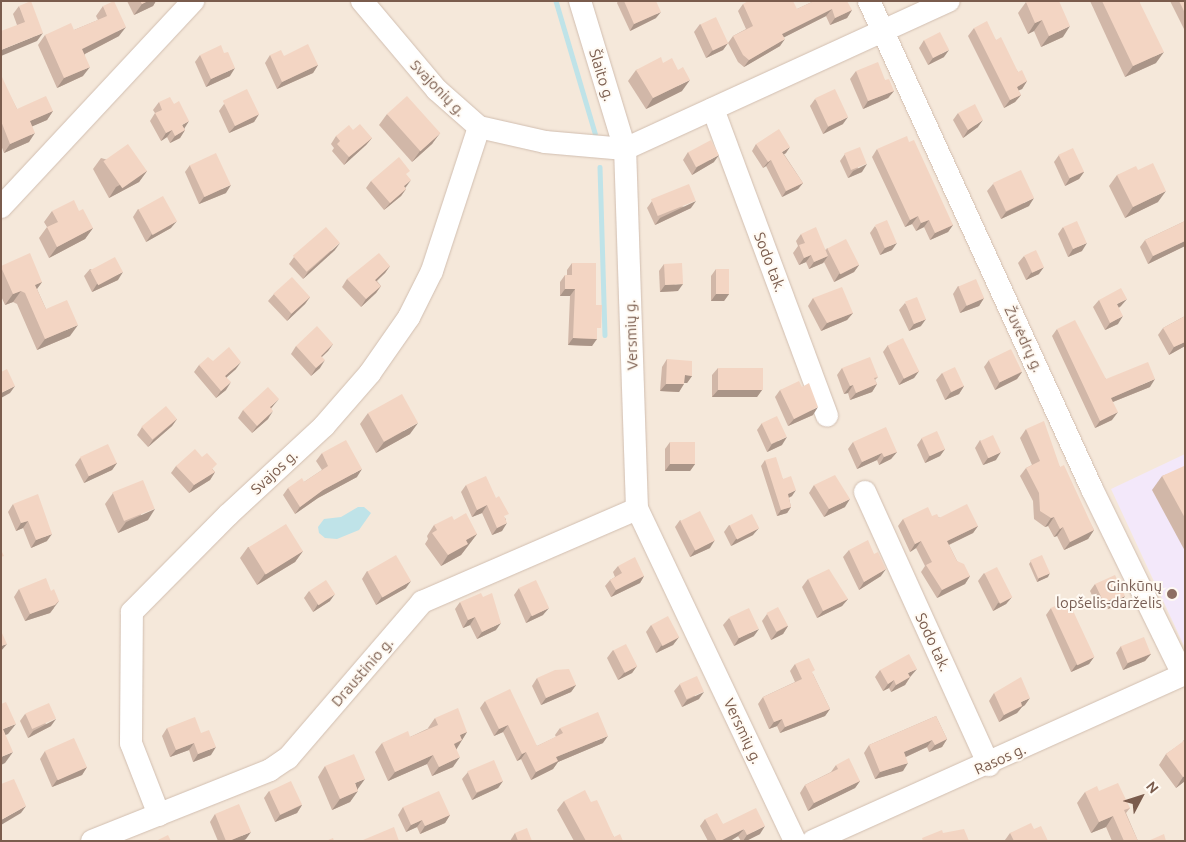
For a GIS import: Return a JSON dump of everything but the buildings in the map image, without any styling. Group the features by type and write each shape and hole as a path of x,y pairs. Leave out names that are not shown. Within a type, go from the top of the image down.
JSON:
{"street":[{"path":"1,207 194,1"},
{"name":"Svajonių g.","path":"362,1 437,90 479,127 545,142 625,149"},
{"name":"Šlaito g.","path":"580,1 625,149"},
{"name":"Žuvėdrų g.","path":"869,1 1092,489 1184,675"},
{"path":"625,149 949,1"},
{"name":"Sodo tak.","path":"713,109 827,415"},
{"name":"Svajos g.","path":"158,816 131,743 132,612 234,509 324,426 370,373 409,317 432,271 479,127"},
{"name":"Versmių g.","path":"625,149 638,508 796,841"},
{"name":"Sodo tak.","path":"865,492 989,764"},
{"name":"Draustinio g.","path":"92,841 270,770 288,758 422,602 638,508"},
{"name":"Rasos g.","path":"813,841 989,764 1184,675"}],"shaded area":[{"path":"1,1 1185,1 1185,841 1,841"},
{"name":"Ginkūnų lopšelis-darželis","path":"1185,454 1185,648 1111,489"}],"water":[{"path":"358,507 364,507 371,513 359,530 337,539 325,538 319,533 318,527 324,519 341,517"}],"waterway":[{"path":"556,1 595,133"},
{"path":"600,167 605,335"}],"place":[{"name":"Ginkūnų lopšelis-darželis","path":"1172,594"}]}
